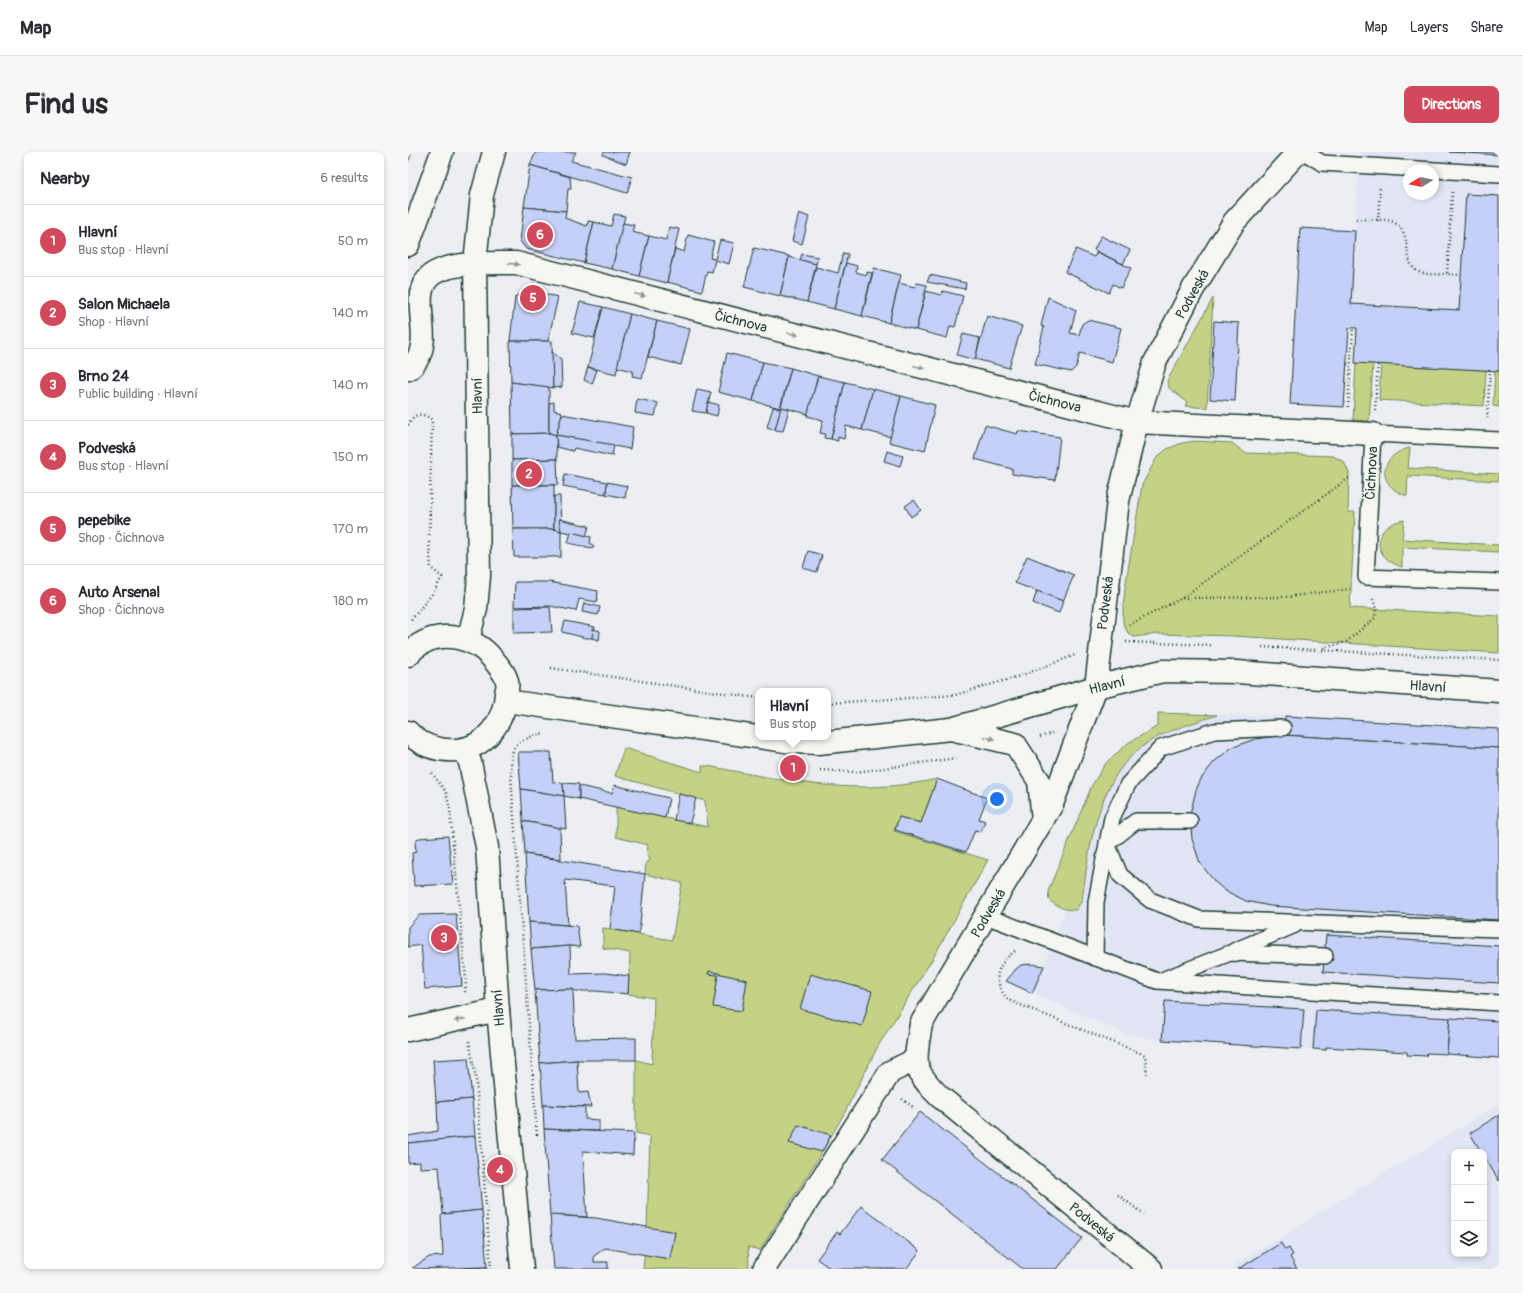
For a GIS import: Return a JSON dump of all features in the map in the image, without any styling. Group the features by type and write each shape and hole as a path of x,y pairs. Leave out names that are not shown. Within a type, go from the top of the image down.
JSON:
{"street":[{"path":"408,245 442,152"},
{"name":"Hlavní","path":"468,640 476,609 479,576 476,262 482,195 494,152"},
{"name":"Podveská","path":"1151,1269 939,1096 922,1079 915,1060 921,1024 1052,804 1096,687 1118,501 1137,422 1155,362 1193,289 1234,222 1298,152"},
{"name":"Čichnova","path":"408,369 420,355 424,334 420,306 422,288 430,276 450,268 476,262 516,263 1137,422 1373,434"},
{"path":"408,655 419,645 435,639 452,636 468,640 484,649 498,665 507,682 506,701 501,720 490,733 478,743 464,749 446,751 429,747 414,739 408,732"},
{"name":"Hlavní","path":"778,740 818,743 951,729 1096,687 1163,671 1237,672 1499,691"},
{"name":"Hlavní","path":"506,701 755,737"},
{"path":"951,729 1015,744 1039,781 1043,820"},
{"name":"Hlavní","path":"464,749 470,762 487,847 498,1010 522,1269"},
{"path":"408,1030 498,1010"},
{"path":"764,1269 890,1072 915,1060"}],"lane":[{"path":"1304,152 1322,163 1499,174"},
{"path":"1373,434 1499,440"},
{"name":"Čichnova","path":"1366,577 1373,434"},
{"path":"1366,577 1499,582"},
{"path":"1095,958 1096,902 1107,844 1112,818 1128,784 1161,748 1214,731 1283,728"},
{"path":"1107,844 1136,821 1190,821"},
{"path":"1107,844 1120,875 1150,900 1199,919 1299,924 1499,929"},
{"path":"986,916 1157,981 1499,1003"},
{"path":"1157,981 1230,953 1299,924"},
{"path":"1230,953 1325,956"}],"path":[{"path":"1378,220 1381,167"},
{"path":"1447,274 1453,171"},
{"path":"1356,219 1392,221 1403,231 1406,237 1408,257 1415,269 1422,273 1461,275"},
{"path":"1348,411 1353,328"},
{"path":"1375,405 1378,364"},
{"path":"1488,406 1490,371"},
{"path":"408,425 412,418 419,414 427,416 432,420 431,568 442,577 433,593 408,623"},
{"path":"1128,626 1182,598 1353,475"},
{"path":"1182,598 1286,597 1351,589 1366,577 1376,609 1375,618 1346,642 1321,649"},
{"path":"551,668 755,698"},
{"path":"1034,738 1058,731"},
{"path":"537,1137 511,776 514,747 517,742 538,734 546,733"},
{"path":"446,792 450,810 466,986"},
{"path":"1020,947 999,966 999,989 1008,1000 1145,1055 1147,1074"},
{"path":"469,1036 476,1079 491,1269"},
{"path":"1118,1195 1144,1214"}],"shaded area":[{"path":"1360,152 1499,152 1499,371 1355,363 1357,328 1349,328 1344,407 1290,404 1300,228 1355,231"},
{"path":"1158,713 1285,716 1499,729 1499,1058 1427,1053 1426,1056 1407,1055 1407,1052 1326,1047 1326,1050 1157,1040 1126,1034 1006,981 1021,965 1031,964 1044,966 1065,910 1049,900 1048,891 1092,785 1106,763 1128,743 1158,726"},
{"path":"1499,1104 1499,1269 1229,1269 1356,1191"}],"green space":[{"path":"1213,298 1207,408 1185,406 1187,402 1169,388 1167,381"},
{"path":"1356,363 1373,364 1369,421 1353,420"},
{"path":"1381,364 1486,370 1484,406 1379,400"},
{"path":"1495,371 1499,371 1499,407 1493,406"},
{"path":"1196,441 1232,443 1245,453 1333,456 1344,462 1349,473 1348,512 1355,512 1350,608 1499,616 1499,653 1234,636 1158,634 1134,637 1128,633 1123,623 1123,609 1125,588 1142,485 1157,457 1167,449 1182,443"},
{"path":"1410,448 1408,468 1499,474 1499,481 1408,476 1407,496 1397,491 1390,485 1386,478 1385,471 1387,464 1392,457 1399,452"},
{"path":"1404,520 1402,539 1499,545 1499,552 1402,547 1402,567 1384,556 1380,549 1379,542 1381,534 1386,528 1393,523"},
{"path":"1158,713 1217,715 1157,737 1139,749 1124,763 1113,780 1097,818 1088,860 1082,900 1076,910 1065,909 1055,905 1049,900 1048,891 1092,785 1106,763 1128,743 1158,726"},
{"path":"624,748 702,772 702,766 708,766 766,777 822,785 879,787 937,779 921,823 899,817 894,831 988,860 933,958 878,1046 845,1112 822,1152 760,1250 748,1247 748,1269 643,1269 647,1228 650,1136 636,1133 636,1060 652,1064 654,998 628,994 630,953 603,948 603,928 672,940 682,883 645,874 646,862 649,862 650,858 647,857 648,845 616,837 616,807 708,827 705,801 615,776","holes":["709,972 747,980 741,1010 718,975"]}],"building":[{"path":"408,152 412,152 408,162"},
{"path":"536,152 576,152 571,161 632,177 627,193 530,165"},
{"path":"604,152 630,152 626,164 603,155"},
{"path":"1449,152 1499,152 1499,155"},
{"path":"530,165 570,177 571,189 568,189 566,211 524,207"},
{"path":"1466,194 1499,196 1499,371 1355,363 1357,328 1349,328 1344,407 1290,404 1300,228 1355,231 1351,304 1459,310"},
{"path":"524,207 566,211 565,218 587,226 588,221 594,222 584,263 526,249 520,241"},
{"path":"799,213 809,217 802,244 792,241"},
{"path":"614,214 625,216 612,269 584,263 594,222 611,226"},
{"path":"623,223 634,225 632,232 649,236 639,276 612,269"},
{"path":"669,227 679,229 667,283 639,276 649,236 666,240"},
{"path":"688,235 714,242 710,258 715,259 720,240 734,243 729,264 715,260 712,272 707,271 702,291 667,282 675,249 684,252"},
{"path":"1101,236 1130,250 1123,264 1094,250"},
{"path":"754,248 789,256 780,296 744,287"},
{"path":"1076,249 1094,257 1097,252 1131,268 1121,288 1113,284 1109,293 1065,272"},
{"path":"843,253 848,254 834,309 807,302 816,267 838,273"},
{"path":"802,254 818,257 816,264 800,260"},
{"path":"789,257 816,264 807,302 780,296"},
{"path":"846,263 857,266 856,272 867,275 867,272 872,273 862,316 834,309"},
{"path":"874,268 901,275 889,323 862,316"},
{"path":"930,275 966,283 965,289 927,282"},
{"path":"899,283 915,287 917,283 927,285 916,330 889,323"},
{"path":"527,290 558,297 548,341 510,341 515,297"},
{"path":"926,291 941,295 943,291 963,296 955,327 950,326 947,338 916,330"},
{"path":"1048,297 1076,310 1070,333 1079,335 1082,324 1088,320 1121,328 1112,362 1080,353 1076,367 1071,372 1035,364 1044,327 1041,326"},
{"path":"580,302 603,307 594,338 572,333"},
{"path":"603,307 630,314 616,374 588,367"},
{"path":"630,314 657,321 642,378 632,376 633,371 617,367"},
{"path":"987,316 1022,326 1009,368 975,359"},
{"path":"657,321 690,329 681,365 648,357"},
{"path":"1214,321 1239,323 1235,401 1210,399"},
{"path":"963,334 980,338 975,360 957,355"},
{"path":"510,341 552,341 553,388 511,382"},
{"path":"552,352 561,359 562,387 553,388"},
{"path":"727,353 763,362 753,401 718,392"},
{"path":"763,362 791,368 780,408 753,401"},
{"path":"588,367 597,370 592,384 584,380"},
{"path":"791,368 818,376 808,414 781,407"},
{"path":"818,376 845,382 831,439 824,438 825,434 820,433 823,420 807,416"},
{"path":"511,382 549,387 549,433 512,434"},
{"path":"845,382 873,389 862,430 846,426 844,439 838,437 838,441 831,439"},
{"path":"697,389 711,392 706,413 692,411"},
{"path":"873,389 901,396 891,437 862,430"},
{"path":"901,396 935,405 925,451 889,442"},
{"path":"637,399 658,403 655,416 635,413"},
{"path":"554,402 554,410 562,412 556,435 549,433 549,403"},
{"path":"708,402 719,405 717,416 706,413"},
{"path":"773,407 781,409 775,430 767,427"},
{"path":"781,407 789,409 783,431 775,430"},
{"path":"562,414 633,427 630,449 556,435"},
{"path":"985,425 1017,434 1018,431 1060,437 1055,480 1012,474 1012,469 975,459"},
{"path":"549,433 556,435 557,459 512,460 512,434"},
{"path":"556,435 614,445 612,456 574,448 573,451 557,447"},
{"path":"887,451 903,456 900,466 884,461"},
{"path":"557,459 558,485 512,485 512,460"},
{"path":"565,474 607,482 606,494 563,486"},
{"path":"607,482 627,486 625,498 606,494"},
{"path":"512,485 554,485 554,529 513,529"},
{"path":"554,496 560,496 561,531 554,529"},
{"path":"914,500 921,510 911,517 905,506"},
{"path":"559,519 589,526 586,536 561,531"},
{"path":"513,529 554,529 561,531 561,557 514,557"},
{"path":"571,532 591,537 590,543 594,546 592,548 568,543"},
{"path":"808,551 822,555 817,572 803,568"},
{"path":"1027,556 1074,575 1063,601 1015,583"},
{"path":"515,582 549,582 598,591 597,602 579,599 576,611 550,606 514,607"},
{"path":"1037,591 1063,601 1059,613 1033,603"},
{"path":"584,603 600,607 598,615 582,612"},
{"path":"550,607 552,632 514,633 514,608"},
{"path":"565,621 595,627 592,638 562,632"},
{"path":"593,629 600,631 599,640 592,638"},
{"path":"1285,716 1499,729 1499,748 1283,735"},
{"path":"1283,735 1499,748 1499,920 1270,906 1246,901 1224,890 1215,882 1200,863 1192,839 1190,814 1196,790 1201,779 1214,762 1231,748 1255,739"},
{"path":"518,752 551,752 553,782 563,783 564,796 521,789"},
{"path":"937,779 987,798 979,819 985,821 981,832 975,830 966,852 895,830 899,817 921,823"},
{"path":"563,783 579,784 579,799 564,796"},
{"path":"614,785 669,798 665,818 579,799 579,786 612,793"},
{"path":"521,789 564,796 566,829 523,821"},
{"path":"679,794 696,798 690,823 674,820"},
{"path":"523,821 560,828 561,859 525,854"},
{"path":"448,836 453,884 414,886 412,853 416,852 415,842 419,838"},
{"path":"525,854 645,874 639,934 610,929 615,886 565,880 568,925 529,922"},
{"path":"456,914 462,986 425,989 421,945 408,947 408,927 419,915"},
{"path":"529,922 577,926 580,947 570,946 531,949"},
{"path":"1326,935 1499,946 1499,983 1323,972"},
{"path":"570,946 571,974 605,973 629,976 628,994 596,991 573,991 573,989 535,990 531,949"},
{"path":"1031,964 1044,966 1032,993 1006,981 1021,965"},
{"path":"709,971 747,980 742,1011 713,1007 718,975 708,974"},
{"path":"810,974 872,991 862,1026 800,1009"},
{"path":"573,989 575,1039 636,1038 636,1060 577,1060 540,1063 535,990"},
{"path":"1165,1001 1304,1009 1301,1049 1162,1040"},
{"path":"1316,1010 1450,1018 1447,1054 1427,1053 1426,1056 1407,1055 1407,1052 1326,1047 1326,1050 1313,1049"},
{"path":"1450,1018 1499,1021 1499,1058 1447,1054"},
{"path":"468,1058 472,1099 436,1102 433,1060"},
{"path":"577,1060 579,1093 588,1092 591,1107 543,1105 540,1063"},
{"path":"472,1099 475,1136 408,1143 408,1136 438,1131 437,1102"},
{"path":"543,1105 585,1107 585,1119 599,1120 599,1131 544,1129"},
{"path":"920,1112 1082,1238 1057,1269 1023,1269 882,1160"},
{"path":"1499,1115 1499,1181 1487,1161 1487,1149 1479,1149 1470,1133"},
{"path":"798,1125 831,1135 822,1152 789,1143"},
{"path":"544,1129 634,1133 633,1155 583,1151 587,1217 550,1215"},
{"path":"475,1136 482,1210 443,1214 439,1167 420,1168 420,1162 408,1163 408,1143"},
{"path":"861,1206 920,1251 906,1269 831,1269 817,1259 837,1232 840,1234"},
{"path":"482,1210 487,1267 411,1269 429,1257 443,1256 441,1216 443,1214"},
{"path":"550,1215 596,1218 675,1232 670,1259 605,1248 594,1256 594,1262 608,1262 608,1269 554,1269"},
{"path":"1281,1243 1285,1250 1289,1248 1293,1255 1290,1257 1297,1269 1238,1269"},
{"path":"487,1267 487,1269 464,1269"}],"place":[{"name":"Auto Arsenal","path":"540,235"},
{"name":"pepebike","path":"533,298"},
{"name":"Salon Michaela","path":"529,474"},
{"name":"Hlavní","path":"793,768"},
{"name":"Brno 24","path":"444,938"},
{"name":"Podveská","path":"500,1170"}]}
